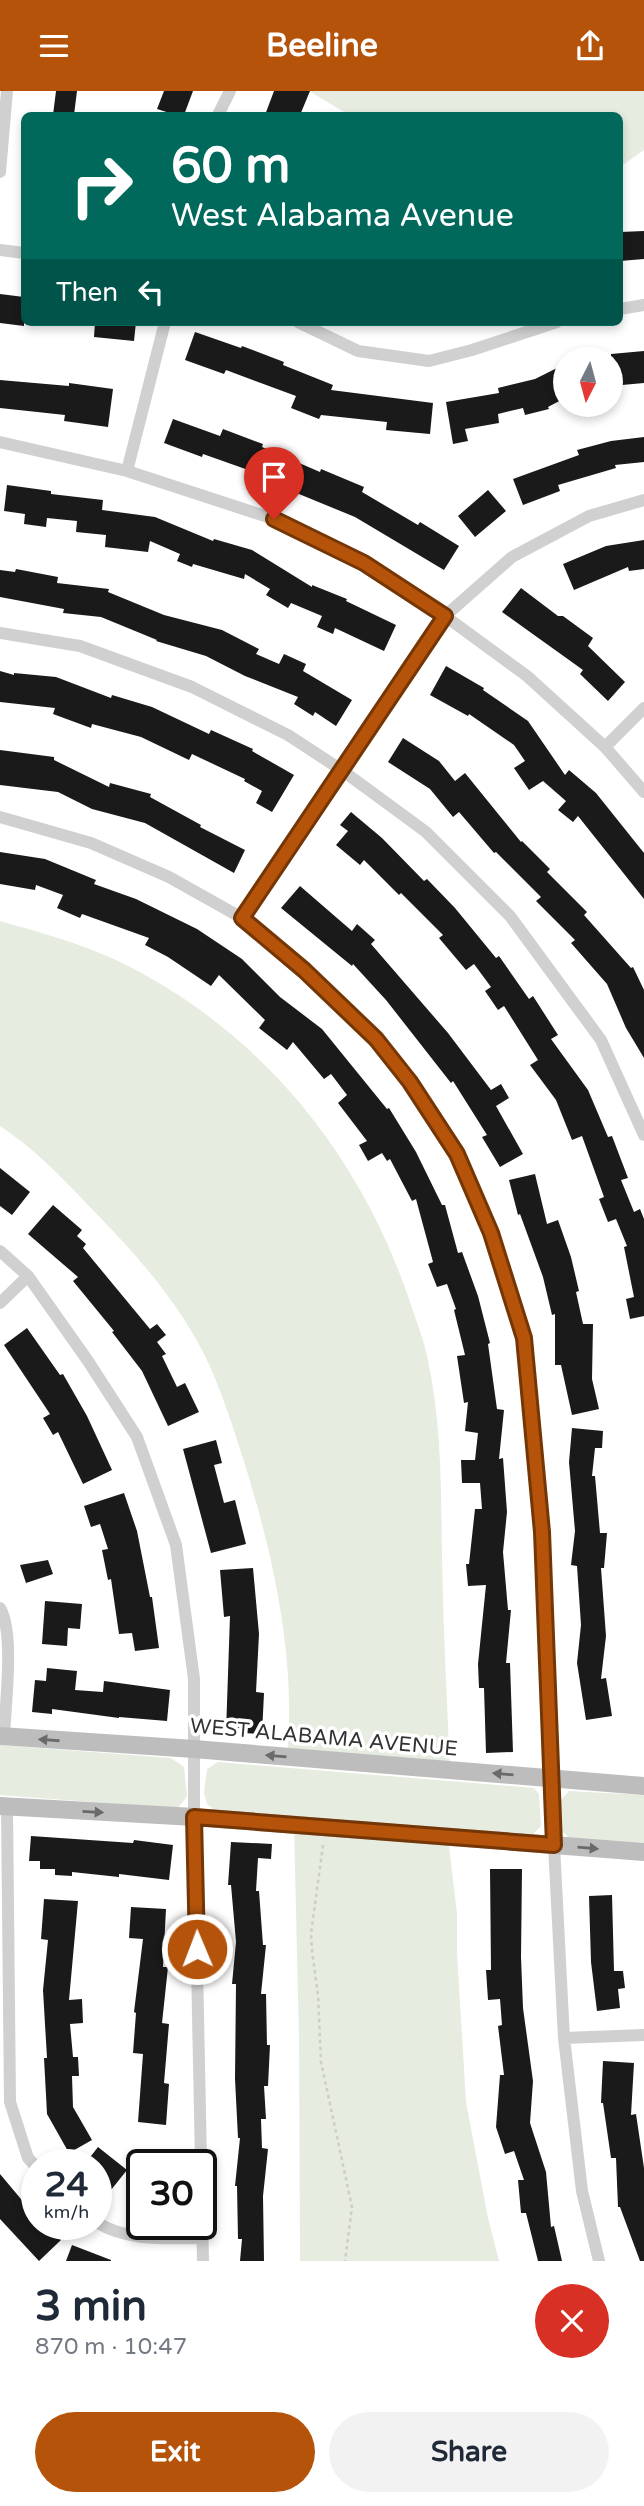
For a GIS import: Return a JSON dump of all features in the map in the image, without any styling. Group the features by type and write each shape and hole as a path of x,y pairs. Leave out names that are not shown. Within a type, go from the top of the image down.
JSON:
{"street":[{"path":"0,172 7,91"},
{"path":"220,112 230,91"},
{"path":"0,250 21,253"},
{"path":"623,308 644,305"},
{"path":"127,471 164,326"},
{"path":"306,326 358,351 429,361 546,326"},
{"path":"0,442 127,471 274,519 364,563 445,616 527,676 605,747 644,792"},
{"path":"242,918 445,616 512,557 589,516 644,501"},
{"path":"0,633 80,646 191,687 288,735 343,771 426,832 510,916 601,1040 644,1135"},
{"path":"605,747 644,708"},
{"path":"0,817 91,843 169,877 242,918 304,970 376,1039 410,1082 457,1154 491,1233 524,1338 542,1532 564,2038 582,2191 599,2261"},
{"path":"0,1251 29,1276 137,1437 176,1545 194,1679 201,2149"},
{"path":"0,1303 29,1276"},
{"path":"0,1608 5,1616 8,1653 2,1736"},
{"name":"WEST ALABAMA AVENUE","path":"2,1736 644,1786"},
{"path":"25,2149 10,2102 4,1978 3,1806 194,1817 644,1852"},
{"path":"564,2038 644,2035"},
{"path":"203,2240 203,2261"}],"path":[{"path":"324,1838 313,1917 312,1951 318,1996 321,2063 352,2207 345,2261"}],"shaded area":[{"path":"309,91 644,91 644,150 623,165 623,112 344,112"},
{"path":"0,921 73,943 116,960 169,989 217,1023 261,1061 301,1104 336,1151 366,1201 392,1255 413,1311 424,1345 436,1406 450,1770 287,1757 288,1679 279,1601 262,1523 223,1398 208,1362 178,1309 135,1255 56,1173 0,1126"},
{"path":"0,1745 171,1758 184,1767 187,1796 178,1808 170,1808 0,1795"},
{"path":"218,1762 534,1788 539,1794 541,1826 531,1836 217,1812 207,1804 204,1793 207,1769"},
{"path":"569,1791 644,1795 644,1846 569,1838 562,1831 560,1801"},
{"path":"294,1825 448,1837 457,1914 466,2102 499,2261 300,2261"}],"building":[{"path":"56,91 77,91 74,112 53,112"},
{"path":"164,91 193,91 185,112 157,109"},
{"path":"274,91 310,91 301,112 266,112"},
{"path":"644,231 644,259 623,261 623,232"},
{"path":"0,294 21,297 21,326 0,323"},
{"path":"95,326 136,326 134,341 94,337"},
{"path":"195,332 284,362 283,365 333,385 331,390 433,403 430,434 386,430 387,422 321,415 319,419 291,408 296,396 226,370 224,374 185,360"},
{"path":"644,351 644,383 623,385 623,353"},
{"path":"553,370 553,404 549,409 525,415 523,408 498,414 499,423 465,429 468,441 453,444 446,402 499,393 498,388 535,379"},
{"path":"0,380 69,386 69,383 113,389 108,427 64,421 65,415 0,408"},
{"path":"173,419 220,436 223,429 263,444 262,447 320,472 321,469 364,487 362,492 459,546 444,570 355,517 260,478 262,475 164,443"},
{"path":"644,437 644,462 615,465 616,468 558,485 560,491 523,505 513,479 579,455 577,450 611,441"},
{"path":"7,485 103,500 102,510 155,517 213,541 214,539 252,550 312,587 347,599 346,601 396,625 384,651 335,628 333,634 317,627 322,616 291,603 288,608 266,595 270,589 245,574 244,579 193,564 192,567 177,561 180,554 150,541 148,552 105,547 106,535 76,532 77,521 47,518 46,527 24,524 25,514 4,511"},
{"path":"488,490 506,511 475,537 458,516"},
{"path":"644,540 644,569 629,571 628,567 574,590 563,564 606,546"},
{"path":"16,569 58,577 57,583 109,589 108,592 164,615 222,630 259,649 256,654 279,664 284,654 306,664 303,671 352,700 336,726 315,712 313,716 294,704 298,697 245,676 206,656 156,641 101,617 63,613 64,609 0,597 0,570 15,572"},
{"path":"521,588 593,638 588,646 625,682 608,701 580,674 583,670 502,612"},
{"path":"446,666 484,688 483,690 528,721 565,775 569,770 596,793 644,853 644,899 578,816 573,822 558,810 566,801 543,781 529,790 514,768 525,761 514,745 469,714 468,716 430,695"},
{"path":"0,671 14,675 56,677 111,698 112,695 152,707 209,734 211,730 253,749 252,751 294,775 272,812 256,803 262,791 244,781 245,779 192,754 189,760 141,737 92,724 91,728 53,714 55,708 0,702"},
{"path":"403,738 439,761 455,781 465,773 521,842 550,869 547,872 587,912 584,915 631,968 633,967 644,990 644,1058 626,1028 607,984 571,943 575,940 536,901 541,897 494,853 459,812 453,817 430,789 388,762"},
{"path":"0,750 54,757 54,760 109,787 110,783 151,794 150,797 201,825 200,827 245,850 234,873 145,823 92,809 58,792 0,785"},
{"path":"351,812 382,838 424,881 427,879 455,908 496,958 499,956 529,999 533,996 558,1035 551,1039 588,1090 608,1137 612,1136 628,1178 621,1180 634,1212 640,1209 644,1219 644,1316 630,1319 626,1299 634,1297 624,1247 627,1246 616,1219 608,1222 599,1199 604,1197 582,1136 572,1140 556,1100 530,1065 538,1060 504,1006 498,1010 485,991 491,987 474,964 466,970 439,938 443,935 401,893 399,895 364,860 360,865 336,845 348,831 340,825"},
{"path":"0,852 45,859 96,880 94,884 136,899 197,929 242,959 280,997 322,1029 387,1109 389,1108 416,1152 442,1205 445,1205 458,1253 462,1252 478,1296 490,1343 497,1409 504,1410 499,1459 503,1458 507,1512 503,1552 508,1610 511,1610 506,1663 510,1663 513,1752 486,1753 484,1688 479,1688 478,1664 486,1585 468,1586 466,1564 469,1564 475,1509 482,1509 480,1483 462,1483 461,1460 475,1460 478,1433 465,1431 468,1402 464,1403 457,1356 465,1355 454,1310 456,1309 447,1284 437,1287 428,1264 433,1262 416,1199 412,1201 390,1159 387,1161 382,1153 368,1161 359,1145 367,1141 338,1103 347,1095 331,1074 324,1079 293,1042 287,1050 259,1028 265,1020 219,975 211,986 145,945 149,938 82,914 80,918 57,908 63,895 36,885 35,890 0,884"},
{"path":"300,886 352,931 357,924 375,940 371,944 448,1033 491,1090 501,1084 509,1098 496,1106 523,1154 500,1167 482,1137 487,1135 453,1081 451,1083 386,1000 353,964 352,966 281,908"},
{"path":"0,1168 30,1192 12,1215 0,1206"},
{"path":"535,1174 547,1224 558,1220 571,1257 583,1324 593,1324 592,1379 599,1409 572,1415 561,1365 555,1365 555,1314 552,1315 543,1277 520,1214 518,1215 509,1180"},
{"path":"53,1205 82,1230 77,1236 86,1244 83,1248 150,1329 157,1324 166,1335 157,1342 166,1354 162,1356 177,1387 185,1383 199,1412 168,1426 142,1371 112,1332 114,1331 73,1281 78,1277 28,1234"},
{"path":"27,1328 60,1375 63,1374 87,1416 112,1470 83,1484 58,1432 53,1435 43,1418 50,1414 4,1345"},
{"path":"572,1428 603,1431 602,1448 595,1448 592,1476 595,1476 600,1533 607,1533 604,1568 601,1568 606,1636 601,1679 606,1678 612,1716 586,1720 577,1663 581,1625 577,1566 571,1565 575,1531 569,1462"},
{"path":"216,1440 222,1463 214,1465 224,1503 235,1500 246,1544 211,1553 183,1449"},
{"path":"124,1493 137,1531 152,1597 159,1648 135,1651 132,1633 119,1634 111,1579 108,1580 102,1550 108,1549 100,1524 91,1527 84,1506"},
{"path":"48,1560 53,1574 26,1583 20,1565"},
{"path":"253,1568 259,1634 256,1692 264,1693 262,1734 226,1732 230,1616 224,1617 220,1570"},
{"path":"45,1601 82,1604 80,1629 68,1628 67,1646 42,1644"},
{"path":"47,1668 77,1671 75,1690 103,1692 104,1681 170,1690 167,1721 52,1709 52,1714 32,1712 35,1680 46,1681"},
{"path":"31,1836 133,1843 134,1840 173,1845 169,1880 119,1874 119,1877 72,1872 72,1876 55,1875 55,1869 40,1869 40,1861 29,1861"},
{"path":"231,1842 272,1844 271,1859 258,1858 256,1891 259,1891 263,1945 266,1945 261,1994 266,1994 267,2045 270,2045 268,2086 264,2086 266,2119 261,2119 262,2148 268,2149 263,2196 264,2261 240,2261 242,2239 238,2239 235,2186 240,2138 235,2079 236,1984 232,1984 236,1942 231,1885 228,1885"},
{"path":"490,1869 522,1869 523,2008 533,2081 530,2123 546,2172 551,2227 554,2226 562,2261 538,2261 526,2213 521,2213 518,2180 524,2180 514,2151 505,2154 496,2127 500,2075 504,2075 498,2026 502,2025 500,1999 488,2000 486,1970 491,1970"},
{"path":"612,1895 614,1971 623,1971 625,1988 618,1989 620,2008 597,2011 591,1962 589,1896"},
{"path":"44,1899 78,1901 69,2000 82,1999 83,2023 70,2024 73,2057 78,2057 79,2076 72,2076 73,2107 92,2140 76,2149 67,2149 47,2114 43,1990 48,1940 41,1939"},
{"path":"131,1907 166,1909 163,1967 168,1967 162,2023 169,2024 164,2083 169,2084 166,2125 138,2122 143,2054 133,2053 134,2012 143,1939 129,1938"},
{"path":"603,2061 634,2063 631,2115 636,2114 644,2168 644,2261 640,2261 618,2207 616,2158 611,2158 601,2103"},
{"path":"112,2158 126,2171 112,2189"},
{"path":"0,2174 21,2199 21,2240 61,2240 39,2261 0,2219"},
{"path":"72,2245 111,2260 111,2261 66,2261"}],"route":[{"path":"197,1949 194,1817 554,1845 542,1532 524,1338 491,1233 457,1154 410,1082 376,1039 304,970 242,918 445,616 364,563 274,519"}]}
